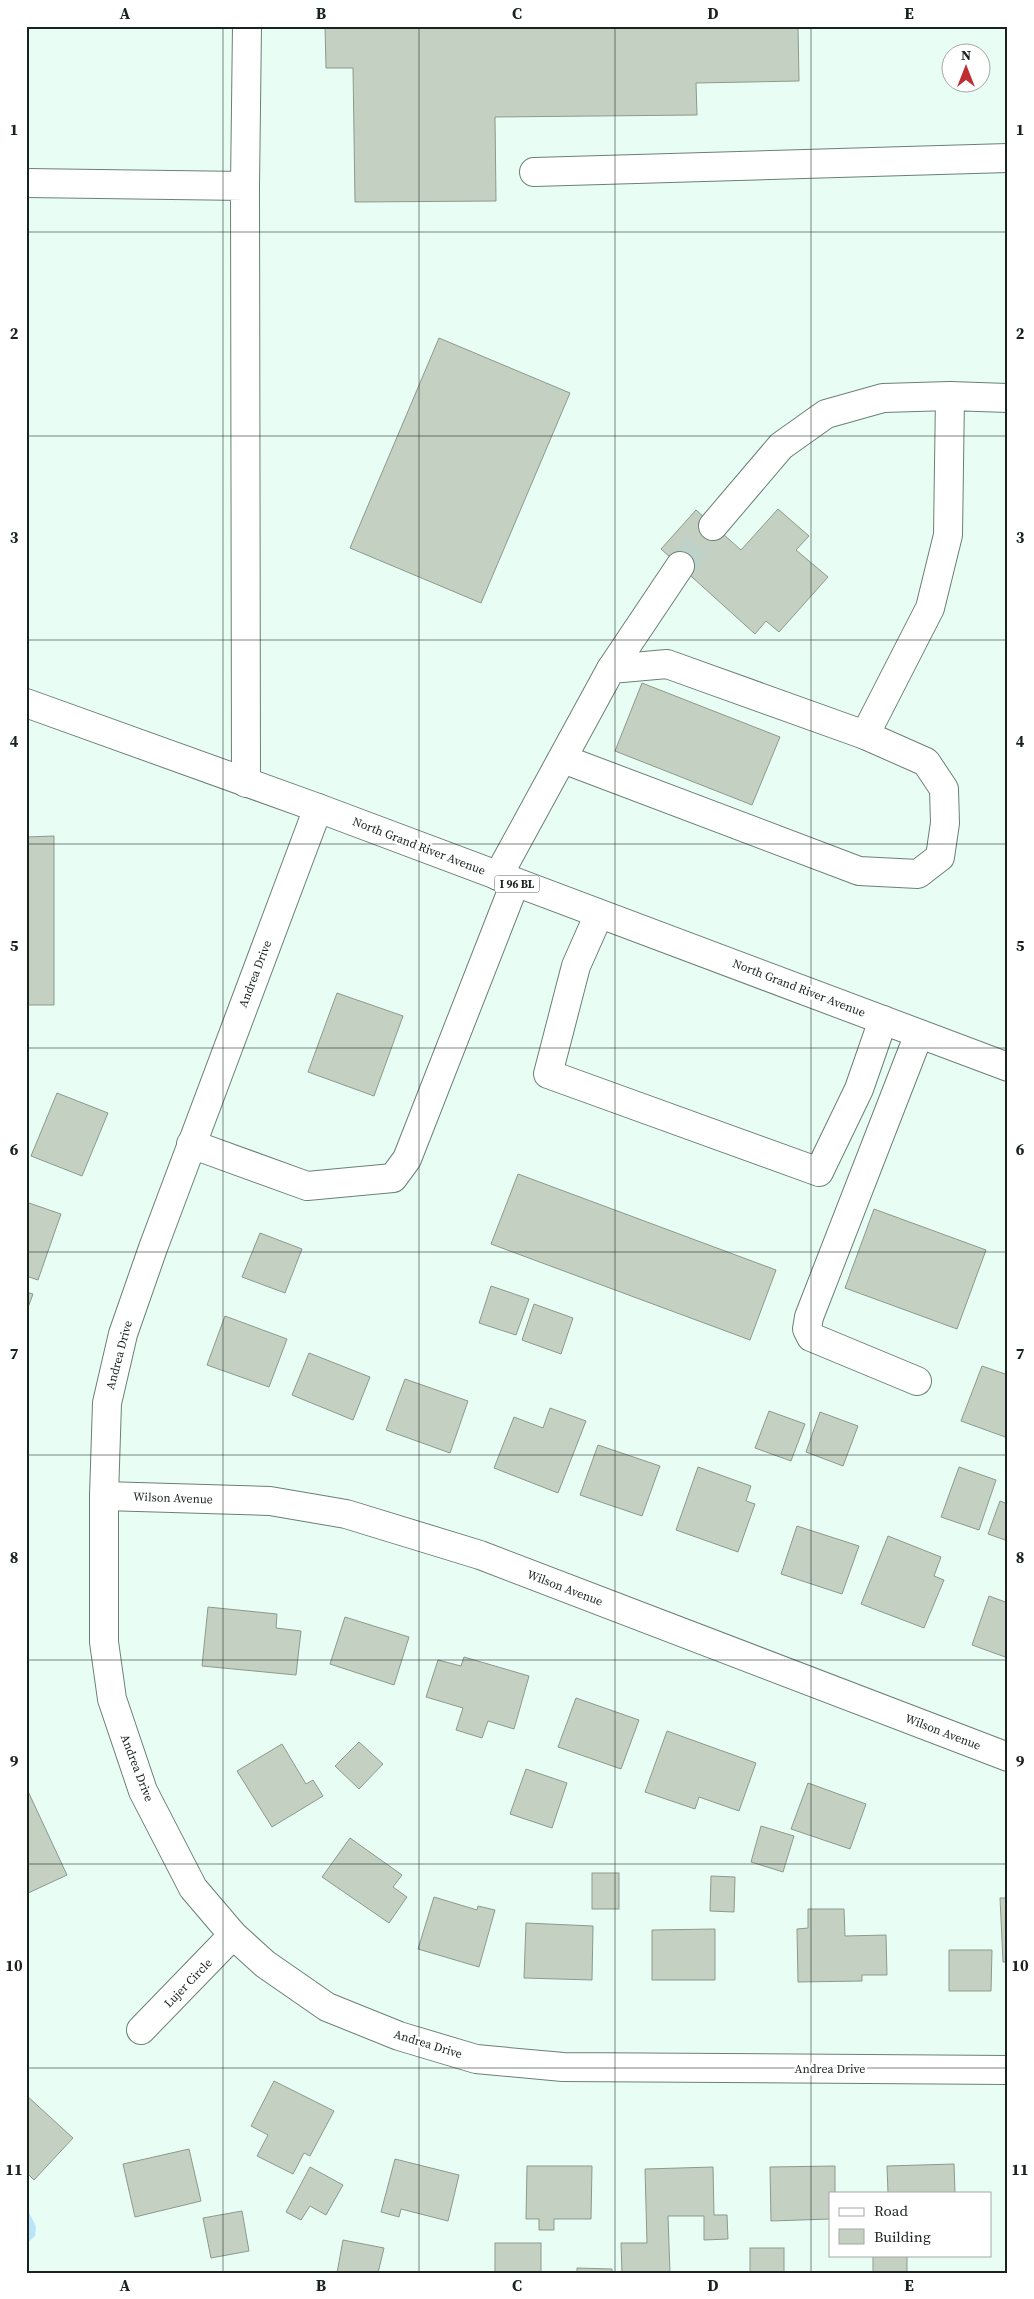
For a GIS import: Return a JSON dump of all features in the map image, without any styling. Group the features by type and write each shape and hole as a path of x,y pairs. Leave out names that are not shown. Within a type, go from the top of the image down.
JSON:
{"street":[{"path":"246,783 245,186 247,26"},
{"path":"534,172 1008,158"},
{"path":"26,184 245,186"},
{"path":"864,735 930,608 948,535 950,396"},
{"path":"713,526 780,446 826,414 883,398 950,396 1008,398"},
{"path":"191,1144 307,1186 393,1178 407,1159 506,880 564,759 611,669 680,566"},
{"path":"564,759 859,871 918,874 940,857 945,823 944,789 926,762 864,735 666,664 611,669"},
{"name":"North Grand River Avenue","path":"26,702 318,808 1008,1068"},
{"name":"Andrea Drive","path":"318,808 191,1144 123,1334 107,1403 104,1496 104,1642 112,1699 148,1800 193,1888 233,1935 265,1964 327,2007 399,2036 476,2059 563,2067 1008,2070"},
{"path":"599,914 576,966 548,1074 819,1172 859,1089 883,1020"},
{"path":"917,1381 811,1337 807,1329 809,1317 919,1034"},
{"name":"Wilson Avenue","path":"104,1496 270,1501 356,1517 480,1556 1008,1757"},
{"name":"Lujer Circle","path":"141,2030 233,1935"}],"water":[{"path":"26,2206 36,2227 35,2236 26,2244"}],"building":[{"path":"26,26 154,26 26,28"},
{"path":"325,26 798,26 799,81 696,83 697,115 495,117 496,201 355,202 353,68 326,68"},
{"path":"439,338 570,393 481,603 350,548"},
{"path":"778,509 809,536 796,550 828,577 779,632 766,621 755,634 661,549 696,510 741,550"},
{"path":"642,683 780,737 752,805 615,751"},
{"path":"54,836 54,1005 26,1005 26,837"},
{"path":"337,993 403,1016 374,1096 308,1072"},
{"path":"57,1093 108,1113 82,1176 31,1156"},
{"path":"518,1174 776,1270 750,1340 491,1244"},
{"path":"26,1202 61,1214 38,1280 26,1276"},
{"path":"874,1209 986,1250 957,1329 845,1288"},
{"path":"260,1233 302,1249 285,1293 242,1277"},
{"path":"491,1286 529,1299 516,1335 479,1323"},
{"path":"26,1292 33,1294 26,1313"},
{"path":"534,1304 573,1318 561,1354 522,1340"},
{"path":"225,1316 287,1339 269,1387 207,1365"},
{"path":"309,1353 370,1377 353,1420 292,1395"},
{"path":"982,1366 1008,1375 1008,1438 961,1421"},
{"path":"405,1379 468,1401 450,1453 386,1430"},
{"path":"550,1408 586,1421 558,1493 494,1468 514,1417 543,1428"},
{"path":"769,1411 805,1424 791,1461 755,1448"},
{"path":"820,1412 858,1426 843,1466 806,1452"},
{"path":"598,1445 660,1466 642,1516 580,1495"},
{"path":"698,1467 751,1486 746,1501 755,1504 738,1552 676,1530"},
{"path":"959,1467 996,1480 979,1530 941,1517"},
{"path":"1000,1501 1008,1504 1008,1541 988,1534"},
{"path":"797,1526 859,1546 842,1594 781,1574"},
{"path":"888,1536 941,1557 934,1576 944,1580 924,1628 861,1604"},
{"path":"989,1596 1008,1603 1008,1658 972,1645"},
{"path":"208,1607 277,1614 276,1628 301,1631 296,1675 202,1666"},
{"path":"345,1617 409,1637 394,1685 330,1664"},
{"path":"464,1657 529,1676 514,1729 488,1721 482,1738 456,1730 463,1708 426,1697 438,1660 461,1666"},
{"path":"576,1698 639,1720 621,1769 558,1747"},
{"path":"667,1731 756,1763 739,1811 699,1797 695,1809 645,1792"},
{"path":"359,1742 383,1764 359,1789 335,1766"},
{"path":"282,1744 306,1784 313,1780 323,1796 272,1827 237,1771"},
{"path":"526,1769 567,1783 552,1828 510,1814"},
{"path":"808,1783 866,1804 850,1849 791,1829"},
{"path":"26,1787 67,1875 26,1894"},
{"path":"761,1826 794,1836 783,1872 751,1862"},
{"path":"350,1838 402,1875 393,1887 407,1897 389,1923 322,1877"},
{"path":"592,1873 619,1873 619,1909 592,1909"},
{"path":"711,1876 735,1877 734,1912 710,1911"},
{"path":"434,1897 477,1910 478,1906 495,1910 479,1967 418,1949"},
{"path":"1000,1898 1008,1898 1008,1962 1003,1962"},
{"path":"808,1909 844,1909 845,1936 886,1935 887,1975 862,1975 862,1981 798,1982 797,1929 808,1928"},
{"path":"526,1923 593,1926 592,1980 524,1978"},
{"path":"715,1929 715,1980 652,1980 652,1930"},
{"path":"949,1950 992,1950 991,1991 949,1991"},
{"path":"274,2081 334,2111 310,2156 304,2153 293,2174 257,2156 268,2135 251,2126"},
{"path":"26,2095 73,2138 34,2180 26,2172"},
{"path":"189,2149 201,2201 135,2217 123,2164"},
{"path":"395,2159 459,2175 448,2221 401,2209 399,2217 381,2212"},
{"path":"954,2164 955,2192 888,2192 887,2166"},
{"path":"527,2166 592,2166 591,2219 554,2219 554,2230 539,2230 539,2219 526,2219"},
{"path":"835,2166 835,2192 829,2192 829,2219 771,2221 770,2167"},
{"path":"310,2167 343,2185 326,2215 310,2206 301,2220 286,2212"},
{"path":"713,2167 714,2215 727,2215 728,2239 704,2240 704,2216 668,2216 670,2273 622,2273 621,2243 647,2243 645,2169"},
{"path":"1006,2169 1008,2169 1008,2217 1007,2217"},
{"path":"242,2211 249,2251 211,2258 203,2218"},
{"path":"343,2240 384,2248 378,2273 337,2273"},
{"path":"495,2243 541,2243 541,2273 495,2273"},
{"path":"750,2248 784,2248 784,2273 750,2273"},
{"path":"873,2256 907,2256 907,2273 873,2273"},
{"path":"577,2268 612,2269 612,2273 577,2273"}],"tunnel":[{"path":"680,566 713,526"}]}
